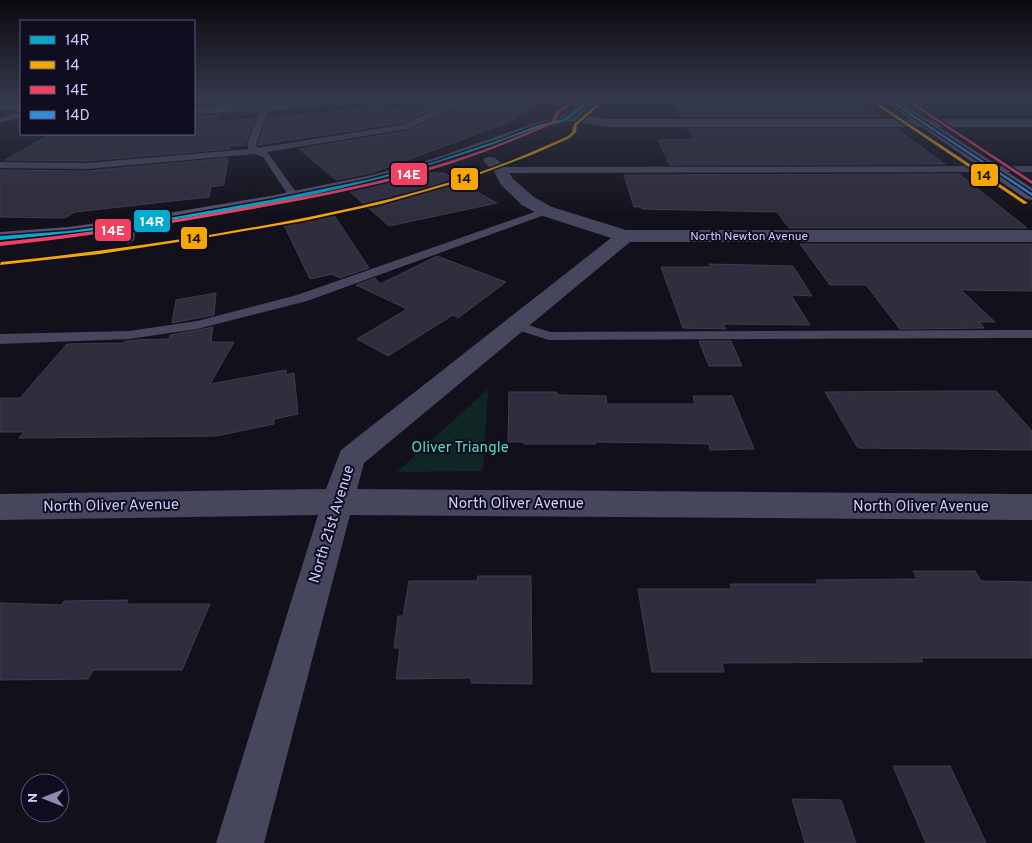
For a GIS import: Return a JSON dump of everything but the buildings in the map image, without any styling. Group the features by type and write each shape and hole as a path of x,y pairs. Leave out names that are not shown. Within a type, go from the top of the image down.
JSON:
{"main road":[{"path":"0,238 129,232 392,176 431,166 512,137"},
{"path":"0,254 129,232 360,198 453,174 495,166 546,137"}],"street":[{"path":"946,137 1032,195"},
{"name":"North Newton Avenue","path":"495,166 516,192 546,211 625,236 1032,236"},
{"name":"North 21st Avenue","path":"240,843 351,458 625,236"},
{"name":"North Oliver Avenue","path":"0,507 337,502 1032,507"}],"lane":[{"path":"254,137 251,145 256,151 266,155 294,196"},
{"path":"0,165 87,166 256,151 340,137"},
{"path":"495,166 1032,169"},
{"path":"0,339 130,335 197,325 302,298 546,211"},
{"path":"516,324 549,336 1032,334"}],"green space":[{"name":"Oliver Triangle","path":"488,389 483,471 397,472"}],"transit line":[{"name":"14R","path":"0,238 68,232 169,219 270,201 372,180 438,162 510,137"},
{"name":"14E","path":"0,244 99,232 300,199 412,174 520,137"},
{"name":"14","path":"1,264 67,257 198,238 342,211 458,181 532,154 568,137"},
{"name":"14","path":"927,137 1026,203"},
{"name":"14D","path":"945,137 1032,195"},
{"name":"14E","path":"963,137 1032,183"}]}
